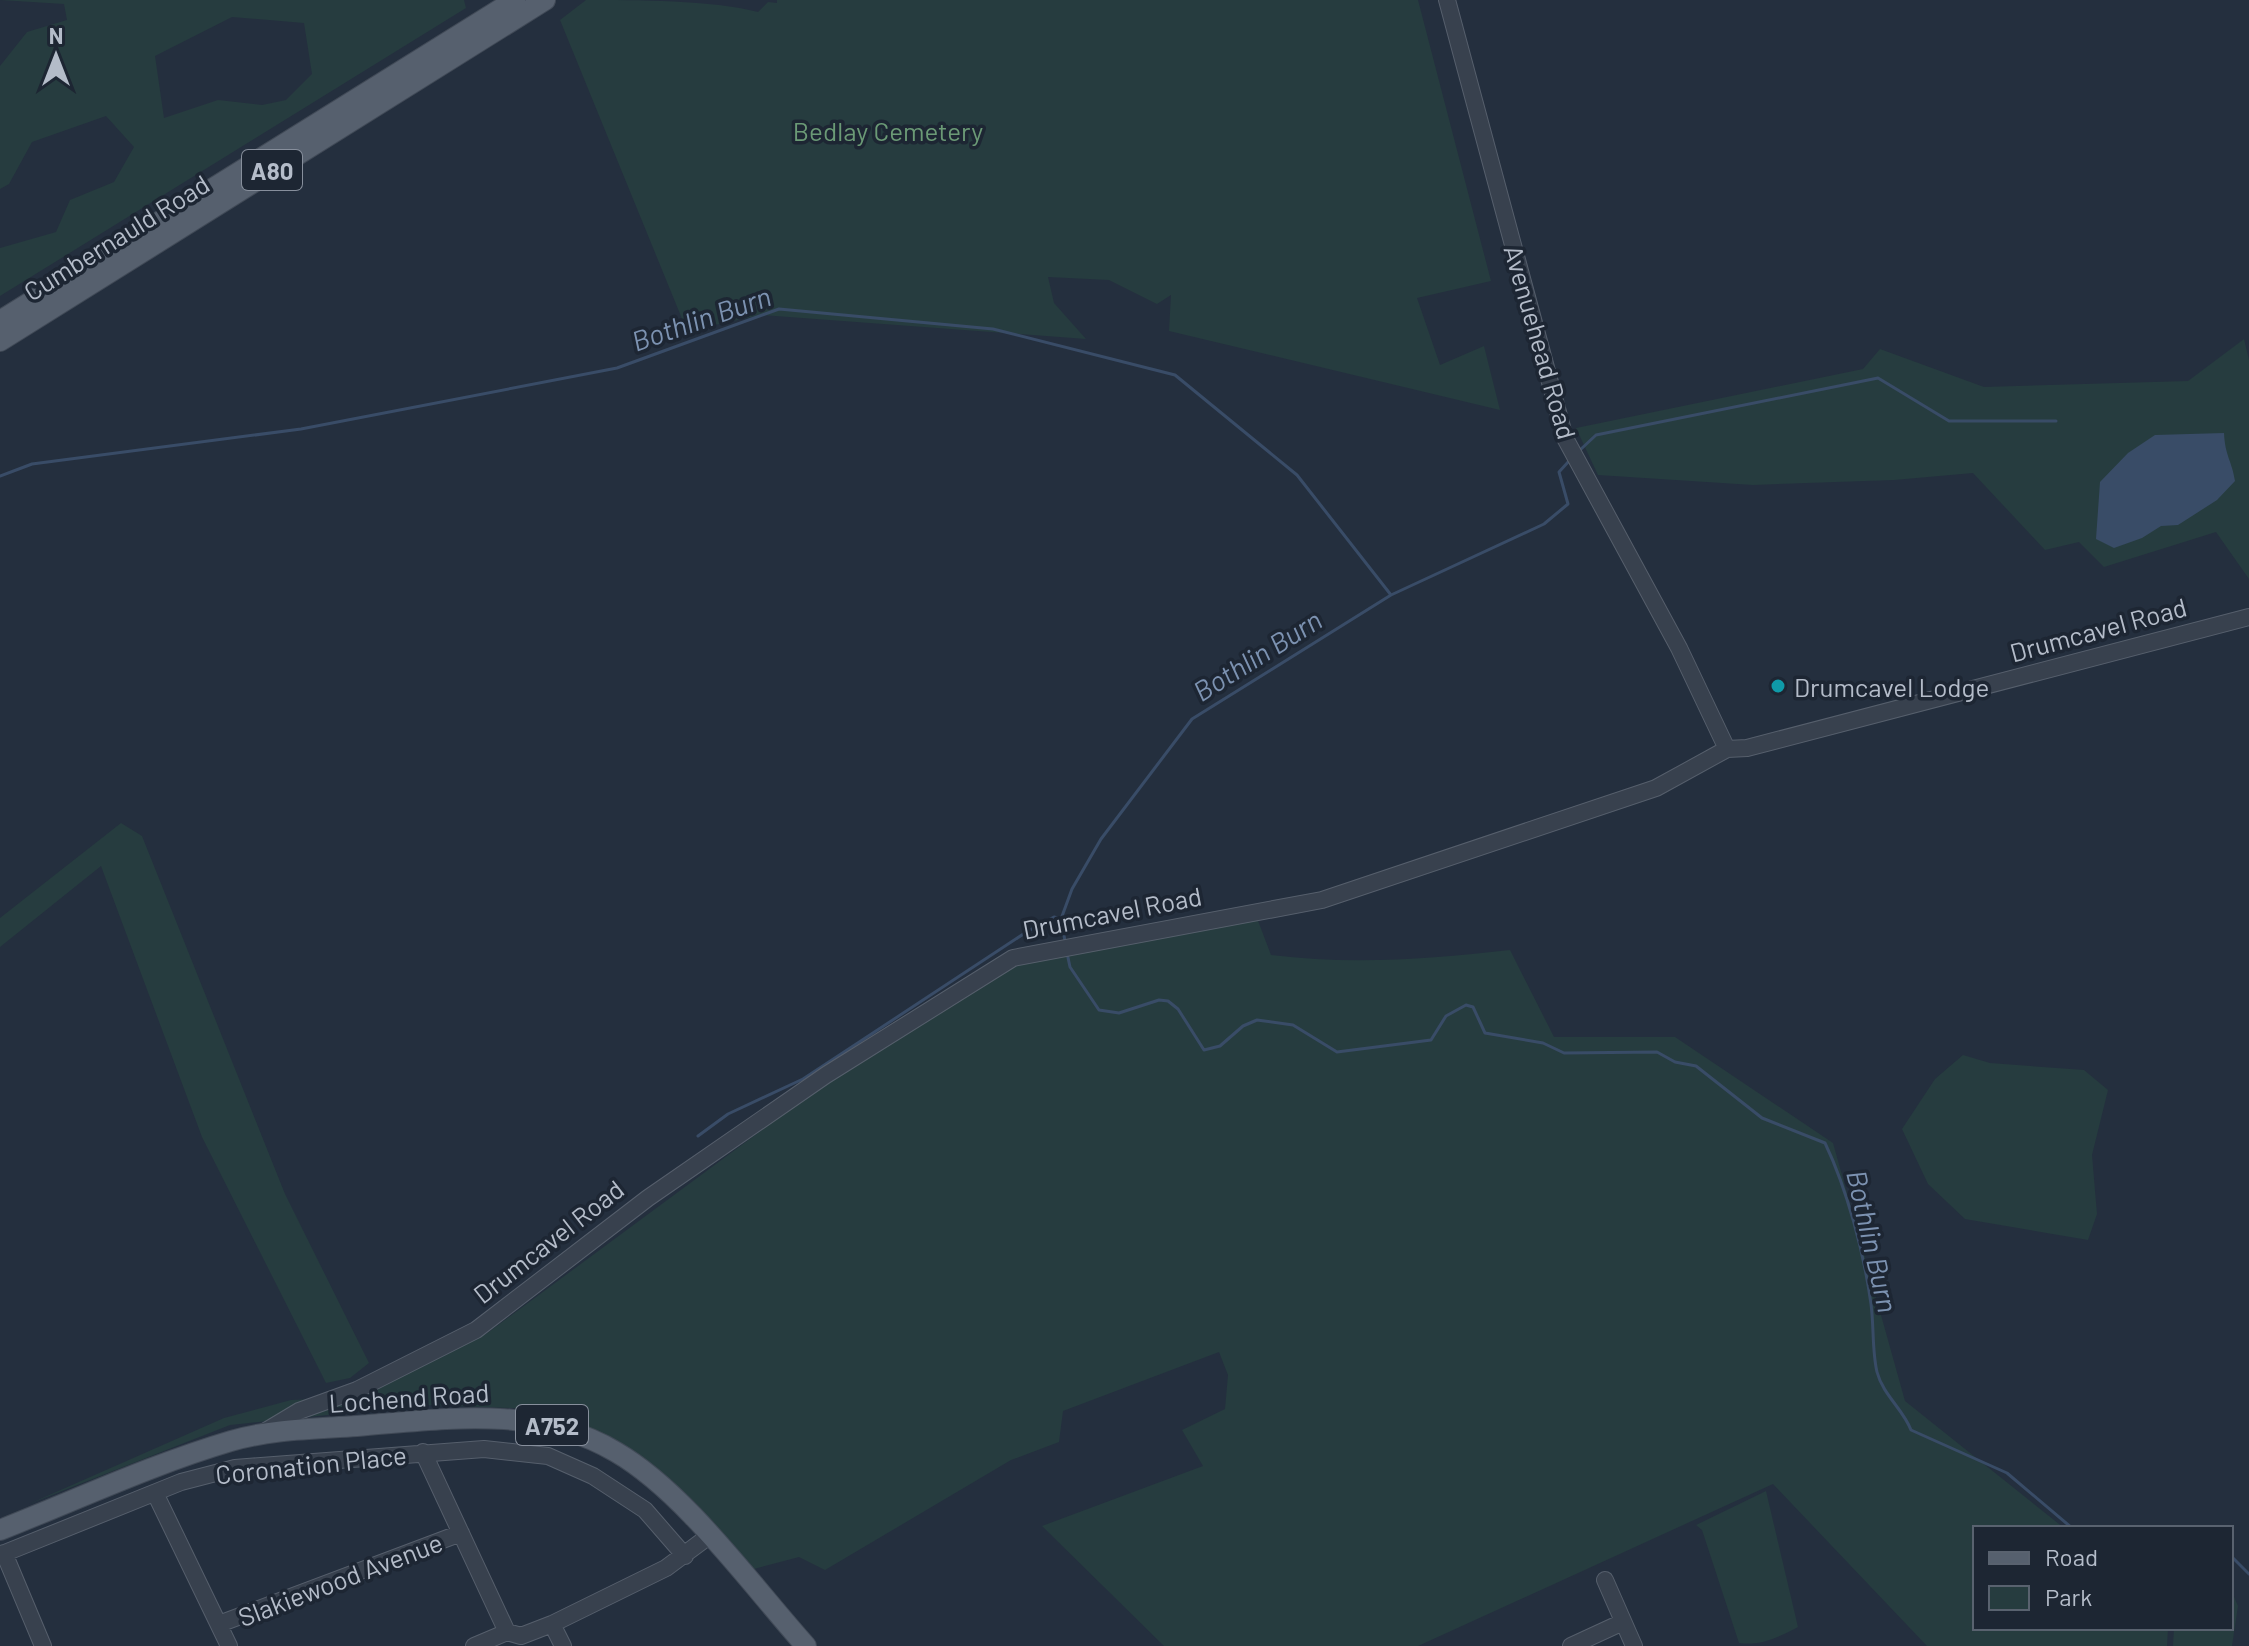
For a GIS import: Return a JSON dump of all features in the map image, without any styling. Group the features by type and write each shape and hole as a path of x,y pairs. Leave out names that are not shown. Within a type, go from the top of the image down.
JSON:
{"main road":[{"name":"Cumbernauld Road","path":"0,321 515,0"},
{"name":"Cumbernauld Road","path":"0,341 545,0"},
{"name":"Lochend Road","path":"263,1433 478,1416 548,1424 581,1435 617,1452 650,1477 709,1536 806,1646"},
{"name":"Drumcavel Road","path":"0,1530 171,1463 263,1433"}],"street":[{"name":"Avenuehead Road","path":"1447,0 1565,438 1679,648 1727,749"},
{"name":"Drumcavel Road","path":"263,1433 299,1411 357,1390 476,1330 636,1206 826,1075 1013,958 1052,948 1322,900 1656,788 1727,749 1747,748 2249,617"},
{"name":"Coronation Place","path":"2,1554 181,1482 235,1468 423,1452 510,1449 548,1456 593,1476 645,1510 685,1556"},
{"path":"423,1452 507,1632"},
{"path":"171,1463 181,1482"},
{"path":"124,1482 133,1502"},
{"path":"155,1493 229,1646"},
{"name":"Slakiewood Avenue","path":"219,1624 461,1533"},
{"path":"474,1646 507,1632 521,1636 552,1624 685,1556 709,1536"},
{"path":"2,1554 43,1646"},
{"path":"1605,1580 1634,1646"},
{"path":"1571,1646 1623,1622"},
{"path":"552,1624 563,1646"}],"green space":[{"path":"0,0 464,0 466,8 0,296 0,248 56,232 70,200 114,182 134,147 106,116 32,142 9,184 0,189 0,66 27,32 67,20 64,4","holes":["232,17 304,23 312,74 286,100 262,105 218,100 164,118 155,56"]},
{"name":"Bedlay Cemetery","path":"586,0 697,3 758,12 768,2 777,3 777,0 1418,0 1491,281 1417,298 1440,365 1484,346 1500,410 1169,331 1171,295 1157,304 1109,280 1048,277 1054,303 1086,339 761,315 687,331 560,20"},
{"path":"2244,339 2249,360 2249,579 2216,532 2104,567 2079,542 2045,550 1973,473 1894,480 1753,485 1598,475 1576,428 1863,369 1880,349 1984,387 2188,381"},
{"path":"121,823 142,836 285,1194 369,1363 350,1378 326,1383 202,1137 101,866 0,947 0,918"},
{"path":"1257,918 1271,955 1331,960 1391,960 1510,950 1554,1037 1675,1037 1833,1143 1905,1401 2061,1526 1973,1526 1973,1630 2168,1630 2167,1646 1927,1646 1773,1484 1418,1646 1164,1646 1042,1526 1203,1466 1182,1430 1225,1409 1228,1375 1219,1352 1063,1411 1059,1442 1011,1460 825,1570 799,1557 754,1569 699,1514 611,1437 536,1409 425,1405 230,1425 29,1504 224,1418 291,1400 361,1397 486,1334 827,1082 1018,964"},
{"path":"1963,1055 1990,1063 2084,1070 2108,1090 2092,1155 2097,1214 2088,1240 1965,1219 1928,1184 1902,1129 1935,1079"},
{"path":"1766,1491 1798,1627 1763,1642 1739,1643 1702,1530 1696,1525"},
{"path":"2233,1595 2238,1606 2232,1646 2173,1646 2174,1630 2233,1630"}],"water":[{"path":"2224,433 2235,481 2217,500 2178,525 2161,526 2142,538 2114,548 2096,539 2100,482 2128,453 2155,435"}],"waterway":[{"name":"Bothlin Burn","path":"0,476 32,464 301,429 617,368 779,309 993,329 1175,375 1297,475 1391,595 1192,719 1101,839 1072,889 1061,919 1065,941"},
{"path":"1580,450 1596,435 1878,378 1949,421 2056,421"},
{"path":"1391,595 1544,524 1568,504 1559,472 1569,461"},
{"path":"698,1136 728,1114 803,1079 1028,931 1054,917 1061,919"},
{"name":"Bothlin Burn","path":"1067,953 1070,967 1099,1010 1119,1013 1159,1000 1168,1001 1178,1009 1204,1050 1220,1046 1243,1026 1257,1020 1293,1025 1337,1052 1431,1040 1446,1016 1466,1005 1473,1007 1485,1033 1543,1043 1564,1053 1657,1052 1675,1062 1696,1066 1762,1118 1825,1143 1854,1222 1864,1264 1877,1372 1911,1430 2007,1473 2070,1526"},
{"name":"Bothlin Burn","path":"2233,1558 2249,1574"}],"place":[{"name":"Drumcavel Lodge","path":"1778,686"}]}
